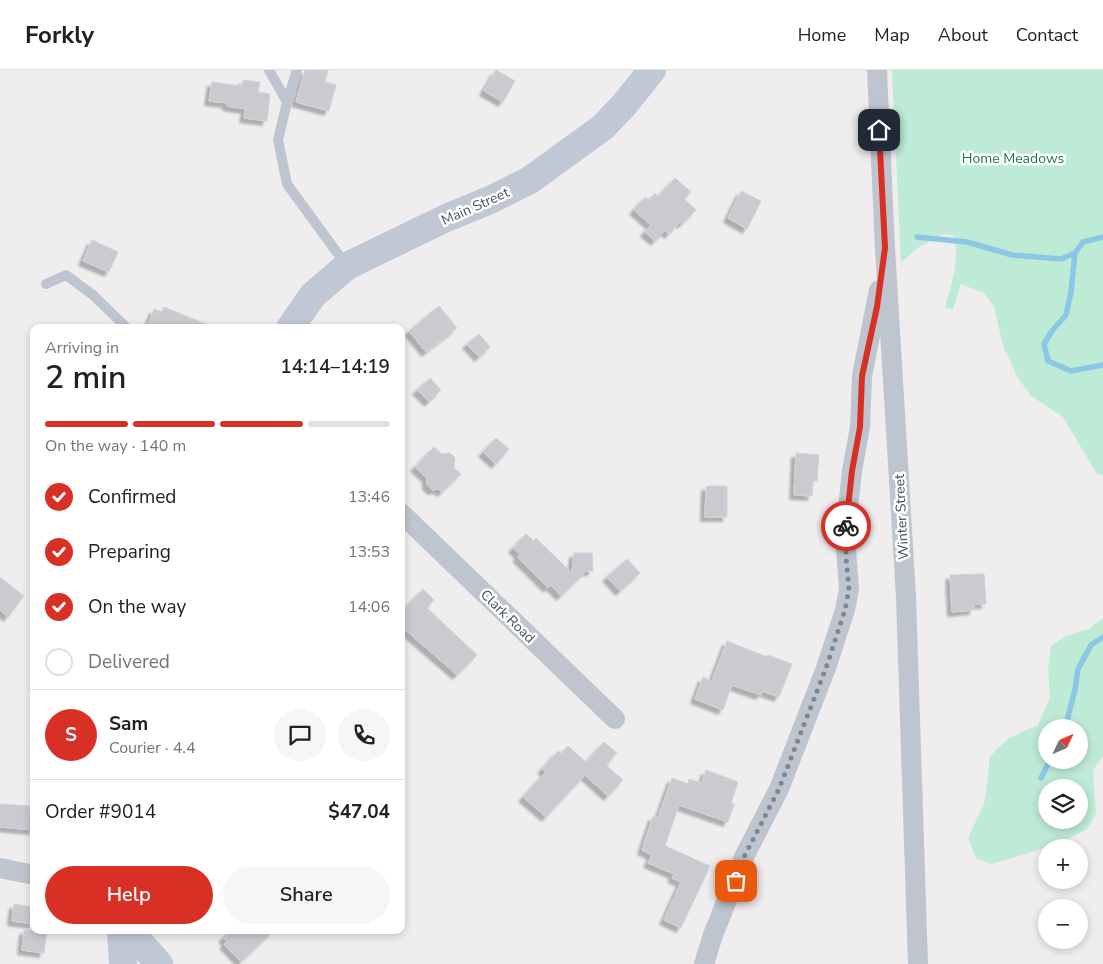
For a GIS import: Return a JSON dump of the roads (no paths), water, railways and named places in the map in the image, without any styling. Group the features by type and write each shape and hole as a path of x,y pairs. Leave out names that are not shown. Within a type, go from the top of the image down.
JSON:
{"main road":[{"name":"Main Street","path":"293,324 313,295 347,266 530,180 603,127 624,105 652,70"},
{"path":"121,934 123,964"},
{"path":"133,934 159,964"}],"street":[{"name":"Winter Street","path":"877,70 885,248 906,597 918,964"},
{"path":"704,964 713,935 745,855 779,789 826,668 845,610 849,589 845,536 860,427 862,376 877,307 885,248"},
{"name":"Clark Road","path":"405,517 615,719"},
{"path":"0,868 30,874"}],"lane":[{"path":"269,70 287,102"},
{"path":"297,70 278,140 287,184 347,266"},
{"path":"46,284 66,275 93,295 123,324"}],"waterway":[{"path":"917,237 967,242 1012,255 1061,259 1075,253 1083,242 1103,237"},
{"path":"1075,253 1071,292 1066,315 1044,344 1048,361 1071,371 1103,365"},
{"path":"1067,719 1078,669 1091,645 1103,637"},
{"path":"1041,778 1046,769"}],"park label":[{"name":"Home Meadows","path":"1013,158"}]}
